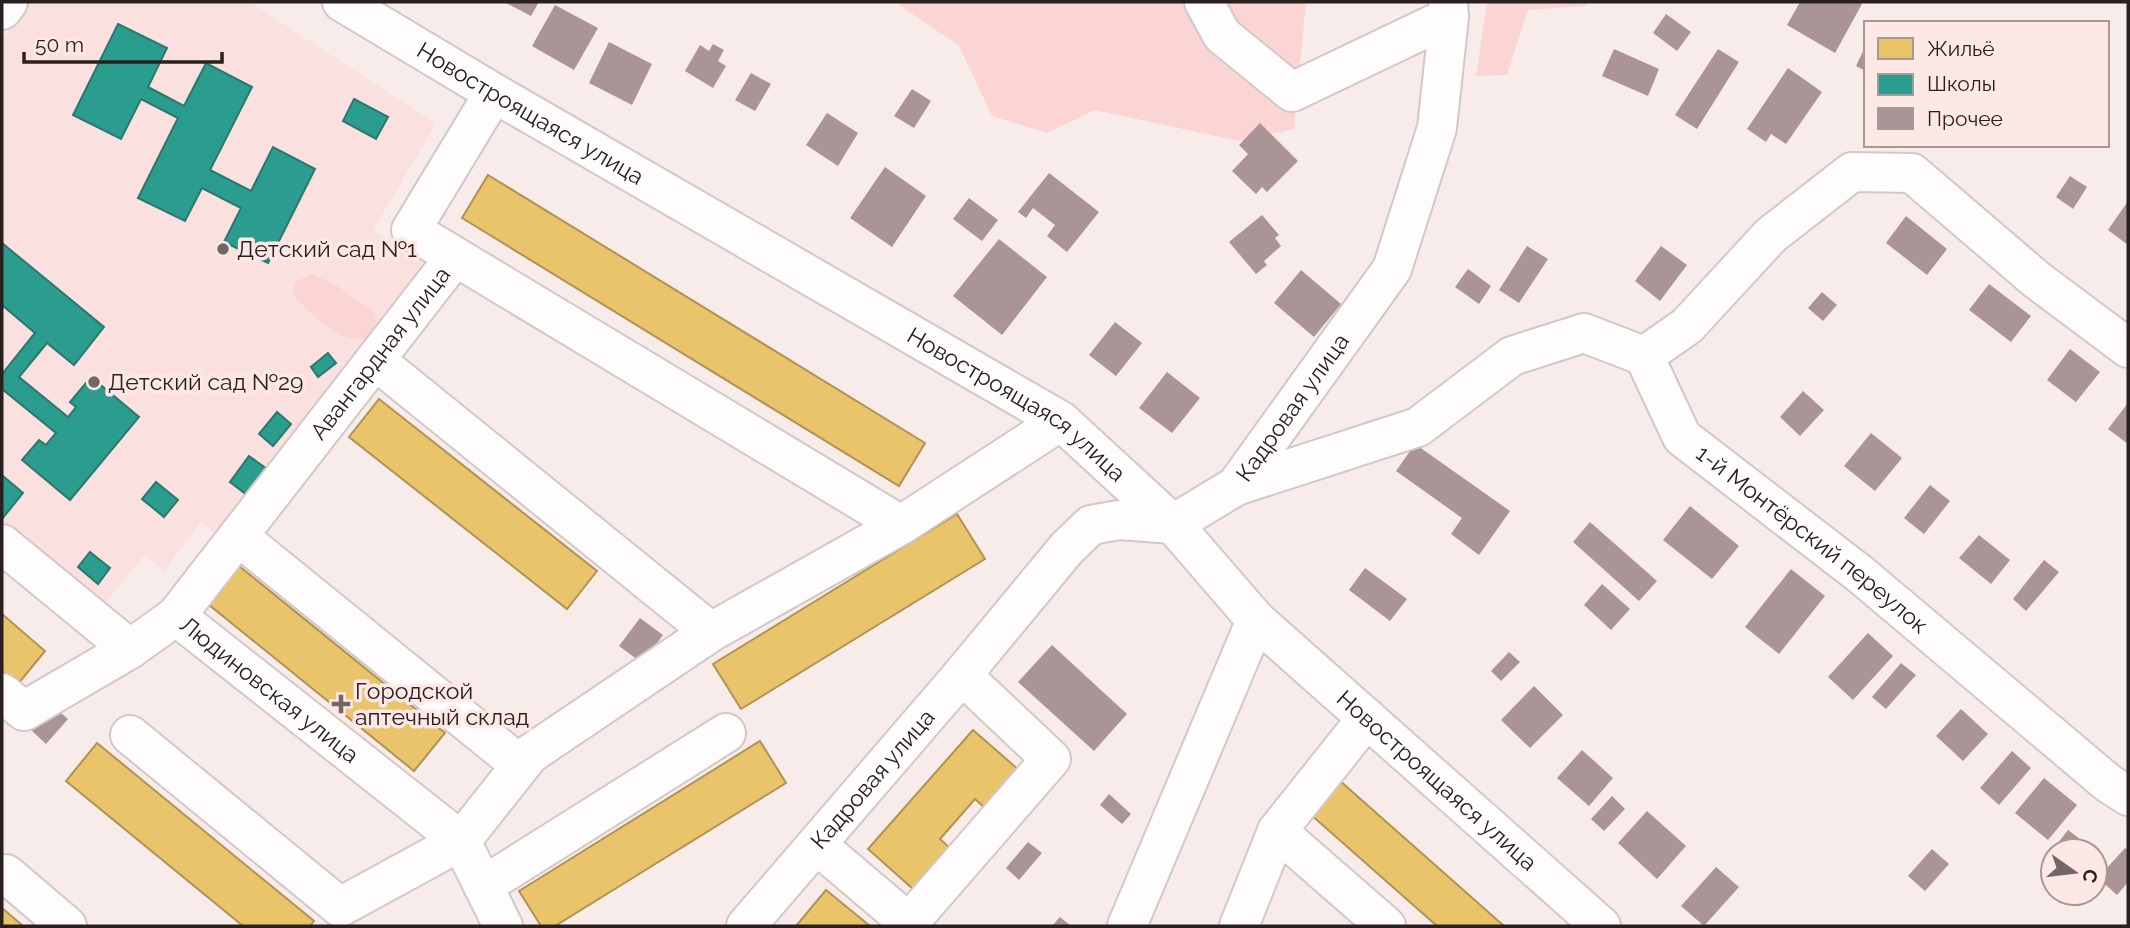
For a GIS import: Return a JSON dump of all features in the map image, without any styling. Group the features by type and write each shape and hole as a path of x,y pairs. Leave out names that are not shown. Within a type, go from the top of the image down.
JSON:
{"street":[{"path":"2,10 8,2"},
{"name":"Новостроящаяся улица","path":"342,2 1061,421 1173,524 1256,620 1601,926"},
{"path":"1204,2 1222,35 1292,92 1448,9"},
{"name":"Кадровая улица","path":"746,926 962,675 1067,548 1091,525 1119,520 1173,524 1236,486 1392,268 1437,128 1448,9"},
{"name":"Авангардная улица","path":"176,616 455,257 411,230 494,93"},
{"path":"1236,486 1418,427 1511,356 1584,333 1644,356 1687,326 1771,235 1852,172 1912,173 2037,280 2128,348"},
{"path":"455,257 901,525"},
{"name":"1-й Монтёрский переулок","path":"1644,356 1682,437 1860,574 2108,783 2128,796"},
{"path":"375,359 711,632"},
{"path":"130,735 338,916 461,841 519,764 711,632 901,525 1061,421"},
{"path":"238,536 519,764"},
{"path":"2,544 130,649"},
{"name":"Людиновская улица","path":"2,693 24,711 130,649 176,616 461,841 503,926"},
{"path":"1127,926 1256,620"},
{"path":"817,845 908,924 1051,759 962,675"},
{"path":"1239,926 1277,831 1367,718"},
{"path":"483,886 726,733"},
{"path":"1277,831 1386,926"},
{"path":"6,874 68,926"}],"shaded area":[{"name":"Детский сад №1","path":"31,2 250,2 436,124 373,230 434,267 221,538 201,522 164,571 144,555 105,603 2,520 2,39"},
{"path":"895,2 1306,2 1294,129 1239,141 1095,110 1047,133 992,116 959,46"},
{"path":"1487,2 1587,2 1586,6 1528,10 1507,75 1476,76"},
{"path":"311,273 336,285 374,312 376,323 369,337 346,337 329,327 303,305 293,292 295,283"}],"building: Жильё":[{"path":"488,175 925,443 899,486 462,218"},
{"path":"379,399 597,571 567,609 349,437"},
{"path":"957,514 985,559 741,709 713,664"},
{"path":"239,566 445,733 414,771 208,604"},
{"path":"2,614 45,651 18,684 2,671"},
{"path":"973,730 1020,771 986,809 975,799 940,839 949,847 913,889 868,849"},
{"path":"760,741 786,783 555,926 541,926 519,891"},
{"path":"97,743 314,921 310,926 243,926 66,781"},
{"path":"1339,780 1504,926 1437,926 1310,814"},
{"path":"826,890 870,926 796,926"},
{"path":"2,908 23,926 2,926"}],"building: Школы":[{"path":"118,24 167,48 148,87 184,106 206,63 252,87 210,170 251,191 273,147 315,169 268,263 224,242 241,208 202,188 185,221 138,198 178,118 141,99 121,139 73,115"},
{"path":"354,99 388,117 376,139 343,121"},
{"path":"2,243 104,327 74,365 47,343 19,377 68,417 76,407 70,402 91,377 139,417 70,500 22,460 39,440 46,445 56,433 2,389 2,374 35,333 2,305"},
{"path":"328,353 336,363 318,377 311,367"},
{"path":"277,412 291,424 273,446 259,434"},
{"path":"249,456 267,469 247,495 230,482"},
{"path":"3,476 23,493 2,519 2,478"},
{"path":"156,482 178,500 164,517 142,499"},
{"path":"90,552 110,568 98,584 78,567"}],"building: Прочее":[{"path":"504,2 539,2 531,16"},
{"path":"1800,2 1862,4 1835,53 1787,25"},
{"path":"555,5 598,28 574,70 532,46"},
{"path":"1666,14 1691,32 1677,51 1653,33"},
{"path":"609,42 652,64 632,105 589,83"},
{"path":"713,44 724,50 718,61 726,66 713,88 685,71 700,45 709,51"},
{"path":"1614,49 1659,69 1648,96 1602,76"},
{"path":"1718,49 1739,62 1697,129 1675,115"},
{"path":"1864,49 1864,70 1856,66"},
{"path":"1788,68 1822,92 1786,144 1771,134 1766,142 1747,129"},
{"path":"751,73 771,84 755,111 735,100"},
{"path":"912,89 931,101 914,128 894,116"},
{"path":"827,113 858,133 838,166 806,145"},
{"path":"1260,123 1298,161 1267,192 1262,187 1256,194 1232,171 1248,154 1239,145"},
{"path":"885,167 926,196 892,247 850,218"},
{"path":"1049,173 1099,212 1067,252 1047,236 1055,225 1033,208 1026,218 1018,212"},
{"path":"2070,176 2087,187 2073,209 2056,197"},
{"path":"969,198 998,220 982,241 953,219"},
{"path":"2128,201 2128,245 2108,230"},
{"path":"1262,215 1279,235 1275,238 1281,246 1264,261 1267,265 1256,274 1229,242"},
{"path":"1906,216 1947,249 1927,275 1886,243"},
{"path":"999,239 1047,277 1002,335 953,296"},
{"path":"1527,246 1548,259 1519,303 1499,290"},
{"path":"1661,246 1687,265 1660,301 1635,281"},
{"path":"1468,269 1491,286 1479,304 1455,287"},
{"path":"1301,270 1341,304 1314,337 1274,303"},
{"path":"1989,284 2031,316 2011,342 1969,310"},
{"path":"1822,292 1837,305 1823,321 1808,308"},
{"path":"1115,322 1142,343 1116,376 1089,355"},
{"path":"2070,349 2100,372 2076,402 2047,380"},
{"path":"1167,372 1200,398 1172,433 1139,408"},
{"path":"1803,391 1824,410 1800,436 1780,417"},
{"path":"2128,403 2128,444 2108,429"},
{"path":"1871,433 1902,458 1875,491 1844,466"},
{"path":"1415,444 1510,511 1479,555 1451,534 1462,518 1396,471"},
{"path":"1930,485 1950,501 1924,534 1904,518"},
{"path":"1690,506 1739,546 1712,579 1663,540"},
{"path":"1590,522 1657,581 1639,601 1573,542"},
{"path":"1979,535 2010,560 1991,584 1959,558"},
{"path":"2044,560 2059,572 2026,611 2013,599"},
{"path":"1365,568 1407,599 1390,621 1349,590"},
{"path":"1791,569 1825,596 1779,654 1745,627"},
{"path":"1602,584 1630,609 1611,630 1584,605"},
{"path":"640,618 663,635 642,663 619,646"},
{"path":"1868,633 1893,656 1853,700 1828,677"},
{"path":"1052,645 1127,714 1094,751 1018,682"},
{"path":"1509,652 1520,662 1501,681 1491,671"},
{"path":"1901,663 1916,675 1886,709 1872,697"},
{"path":"1534,686 1563,715 1530,748 1501,720"},
{"path":"53,706 68,719 46,744 32,731"},
{"path":"1961,709 1988,734 1963,761 1936,736"},
{"path":"1582,750 1613,778 1589,806 1557,778"},
{"path":"2012,751 2031,768 1999,805 1980,788"},
{"path":"2044,778 2077,805 2050,837 2044,837 2015,813"},
{"path":"1109,794 1131,814 1122,824 1100,805"},
{"path":"1612,796 1625,809 1604,831 1591,819"},
{"path":"1647,811 1686,846 1657,879 1618,843"},
{"path":"2068,830 2077,837 2062,837"},
{"path":"1028,842 1042,853 1019,880 1006,868"},
{"path":"2125,848 2128,850 2128,882 2117,895 2109,888 2109,866"},
{"path":"1932,849 1949,864 1925,891 1908,876"},
{"path":"1716,867 1739,887 1704,926 1681,906"},
{"path":"1060,917 1071,926 1052,926"}],"place":[{"name":"Детский сад №1","path":"223,249"},
{"name":"Детский сад №29","path":"94,382"},
{"name":"Городской аптечный склад","path":"341,704"}]}
